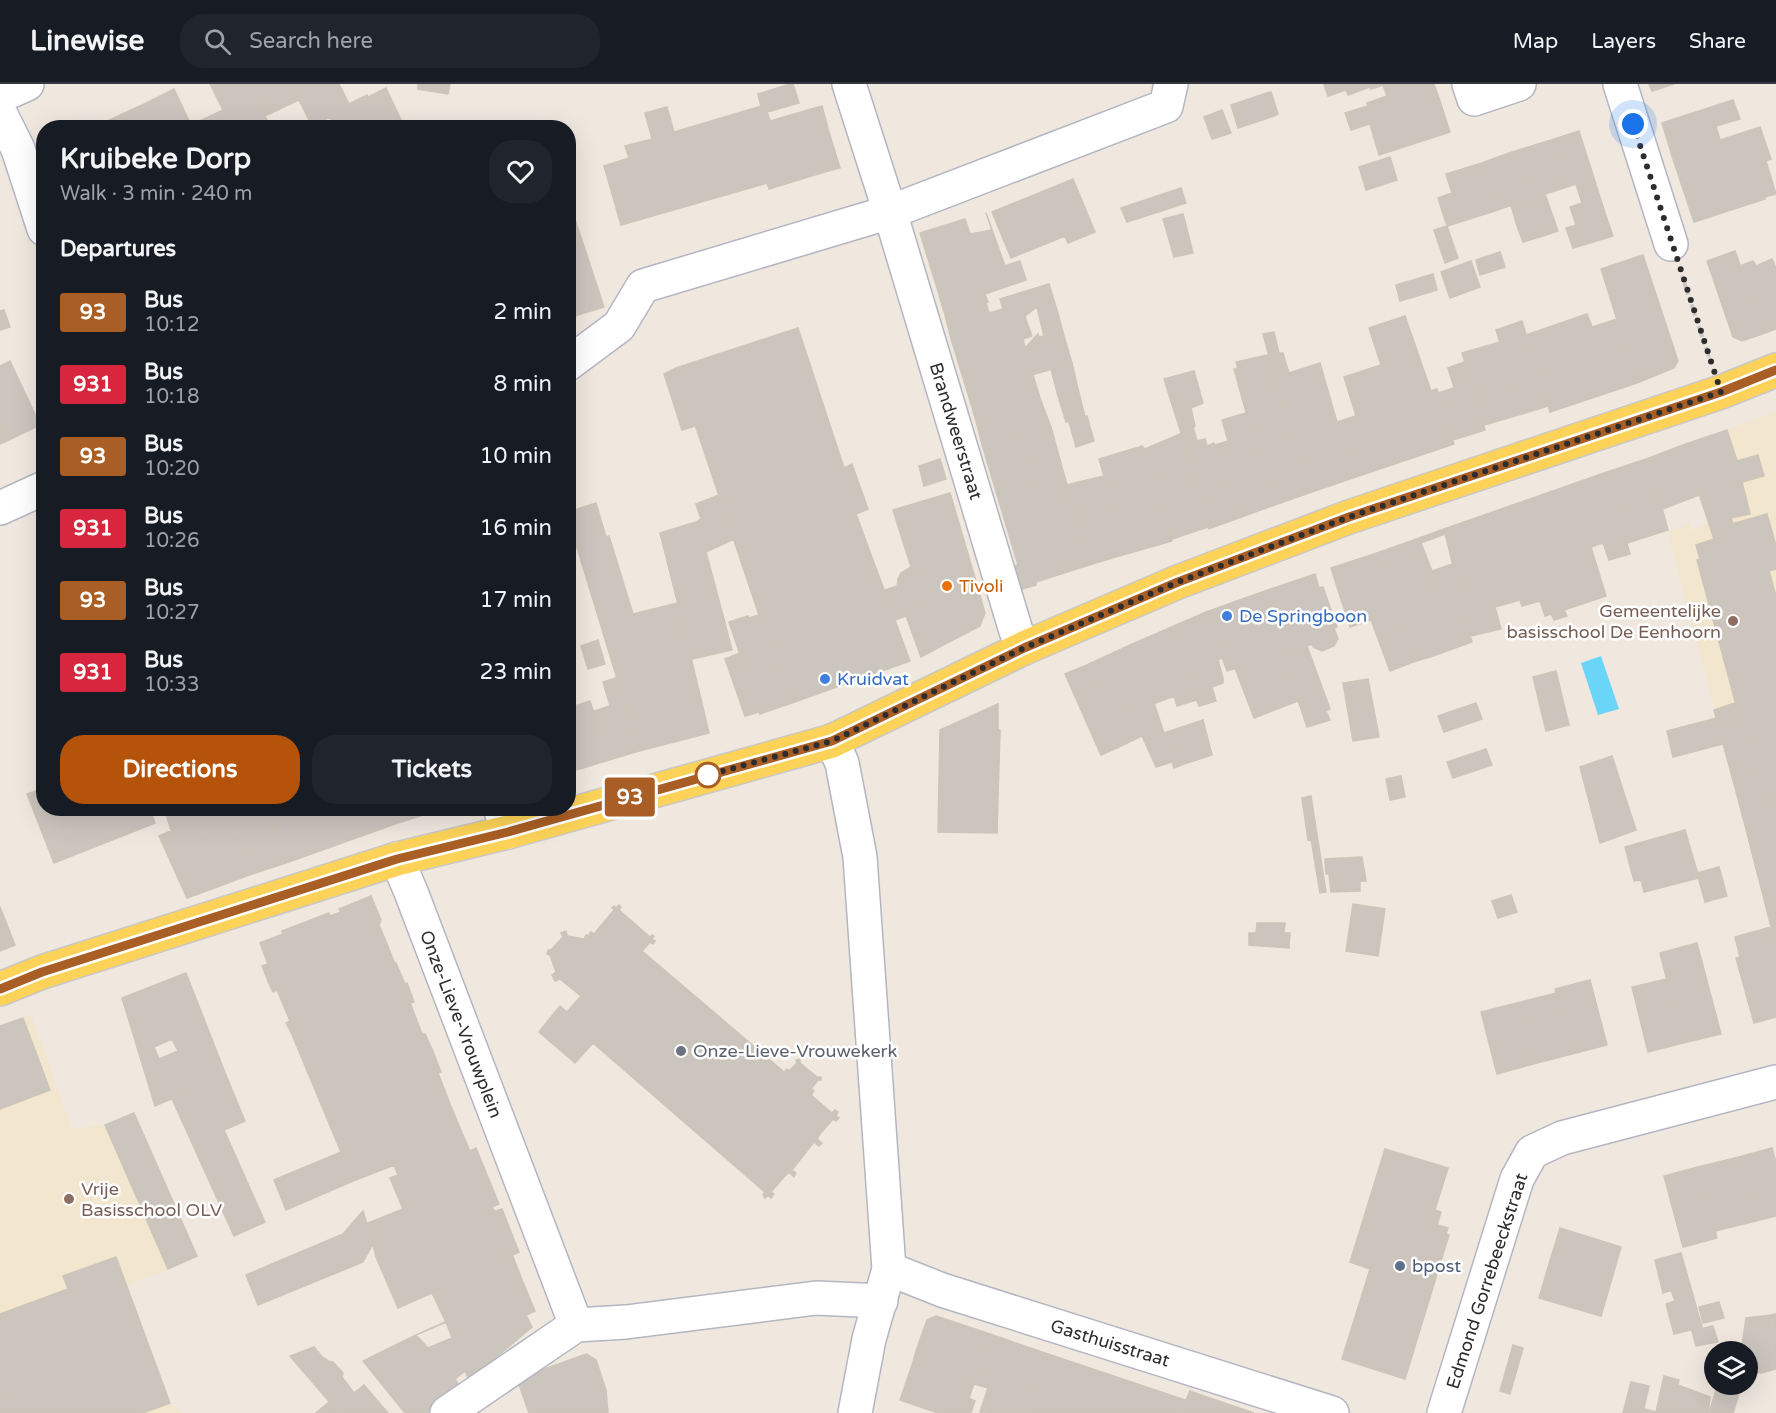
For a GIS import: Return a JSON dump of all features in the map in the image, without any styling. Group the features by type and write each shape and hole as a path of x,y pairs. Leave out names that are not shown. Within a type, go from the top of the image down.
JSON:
{"main road":[{"path":"576,803 832,741 1024,648 1178,582 1349,517 1721,392 1776,370"},
{"path":"0,989 54,969 397,859 521,816"}],"street":[{"path":"0,96 27,84"},
{"name":"Brandweerstraat","path":"849,84 890,212 1016,631 1024,648"},
{"path":"576,358 619,326 643,286 890,212 1166,106 1172,84"},
{"path":"1469,84 1474,99 1519,84"},
{"path":"1620,84 1671,244"},
{"path":"0,113 18,149 36,204"},
{"path":"0,508 36,492"},
{"path":"832,741 842,763 860,857 889,1269 869,1339 856,1406"},
{"name":"Onze-Lieve-Vrouwplein","path":"397,859 576,1325"},
{"name":"Edmond Gorrebeeckstraat","path":"1444,1413 1517,1179 1532,1152 1562,1138 1776,1083"},
{"name":"Gasthuisstraat","path":"889,1269 942,1290 1332,1413"},
{"path":"447,1413 576,1325 626,1322 816,1298 881,1301"}],"path":[{"path":"1671,244 1721,392"}],"shaded area":[{"name":"Gemeentelijke basisschool De Eenhoorn","path":"1776,412 1776,946 1668,532 1689,523 1692,531 1708,523 1682,446"},
{"name":"Vrije Basisschool OLV","path":"31,1014 72,1129 105,1125 168,1269 127,1286 170,1403 182,1413 0,1413 0,1028"}],"water":[{"path":"1601,656 1619,709 1598,715 1581,663"}],"building":[{"path":"210,84 249,84 267,120 207,120 206,118 223,110"},
{"path":"249,84 291,84 295,93 262,109"},
{"path":"291,84 339,84 349,104 367,95 376,120 331,120 330,117 324,120 309,120"},
{"path":"418,84 450,84 448,94 418,89"},
{"path":"793,84 799,103 767,112 765,105 761,106 758,94"},
{"path":"1324,84 1344,84 1346,90 1328,96"},
{"path":"1344,84 1366,84 1346,90"},
{"path":"1366,84 1434,84 1440,101 1351,130 1345,113 1368,106 1367,103 1387,96 1383,85 1348,95 1346,90"},
{"path":"1649,84 1674,84 1652,91"},
{"path":"386,88 401,120 376,120 368,97"},
{"path":"174,89 189,120 149,120 142,105"},
{"path":"1271,92 1278,114 1274,116 1267,93"},
{"path":"295,93 299,100 265,116 262,109"},
{"path":"1267,93 1274,116 1238,128 1231,105"},
{"path":"1733,100 1740,119 1716,126 1720,140 1672,156 1662,123"},
{"path":"1440,101 1450,132 1379,155 1370,124"},
{"path":"142,105 149,120 109,120"},
{"path":"765,105 770,121 822,106 829,132 817,136 828,171 769,189 767,183 621,225 604,166 629,158 625,146 652,139 645,113 667,107 674,132"},
{"path":"1222,110 1231,133 1212,139 1204,117"},
{"path":"1760,127 1771,159 1683,189 1672,156"},
{"path":"1579,131 1606,216 1576,225 1570,207 1582,203 1576,184 1564,188 1548,141"},
{"path":"829,132 840,168 828,171 817,136"},
{"path":"1548,141 1564,188 1545,194 1558,231 1540,237 1512,152"},
{"path":"1512,152 1540,237 1523,242 1516,223 1526,220 1520,202 1495,211 1479,164"},
{"path":"1390,157 1397,180 1366,190 1359,167"},
{"path":"1766,161 1776,194 1694,222 1683,189"},
{"path":"1479,164 1495,211 1447,226 1438,198 1452,193 1446,174"},
{"path":"1073,179 1095,232 1068,243 1065,236 1011,258 992,212"},
{"path":"1181,188 1186,203 1127,222 1121,208"},
{"path":"1520,202 1526,220 1516,223 1511,205"},
{"path":"986,213 1005,266 937,288 920,233 965,219 970,234 992,230"},
{"path":"1183,214 1193,253 1174,257 1163,219"},
{"path":"1606,216 1613,236 1573,248 1566,228"},
{"path":"576,222 604,307 576,316"},
{"path":"1447,226 1458,258 1445,263 1434,230"},
{"path":"1735,251 1765,333 1742,341 1733,337 1707,261"},
{"path":"1500,252 1505,267 1480,275 1476,260"},
{"path":"1643,255 1678,361 1674,368 1637,383 1601,269"},
{"path":"1772,259 1776,268 1776,329 1765,333 1740,266 1753,261 1756,266"},
{"path":"1020,261 1026,280 985,294 988,302 986,303 945,315 937,288"},
{"path":"1471,261 1480,287 1450,298 1441,272"},
{"path":"1433,274 1437,290 1400,301 1396,285"},
{"path":"1049,284 1057,310 1039,315 1037,307 1025,316 1026,320 952,342 945,315 986,303 989,313 1003,309 1000,299"},
{"path":"4,310 10,327 0,330 0,311"},
{"path":"1057,310 1064,336 1025,348 1038,334 1039,337 1044,336 1039,315"},
{"path":"1587,314 1592,327 1617,319 1637,383 1550,412 1526,335"},
{"path":"1405,316 1431,391 1437,389 1454,444 1353,478 1337,422 1356,416 1344,377 1381,365 1369,328"},
{"path":"1026,320 1032,336 1023,339 1025,348 960,368 952,342"},
{"path":"1522,321 1548,406 1522,414 1496,330"},
{"path":"798,328 844,468 852,464 868,509 856,514 880,579 761,621 676,368"},
{"path":"1274,332 1279,353 1283,353 1289,373 1320,363 1353,478 1306,494 1263,334"},
{"path":"1064,336 1072,363 968,394 960,368"},
{"path":"1500,342 1522,414 1484,425 1462,353"},
{"path":"1268,355 1306,494 1272,506 1234,369 1238,369 1236,362"},
{"path":"10,361 36,416 36,427 9,440 0,421 0,366"},
{"path":"1464,362 1485,430 1453,440 1438,393 1454,388 1448,368"},
{"path":"1072,363 1078,389 1058,396 1051,369"},
{"path":"676,368 695,426 682,430 664,374"},
{"path":"1194,371 1203,403 1191,408 1195,426 1193,427 1197,441 1205,439 1207,446 1214,443 1236,519 1211,528 1164,379"},
{"path":"1033,375 1041,401 976,421 968,394"},
{"path":"1078,389 1085,417 1066,422 1058,396"},
{"path":"1041,401 1051,427 983,448 976,421"},
{"path":"1246,413 1272,506 1236,519 1215,445 1228,441 1222,420"},
{"path":"1087,416 1094,441 1076,447 1069,422"},
{"path":"0,421 9,440 0,444"},
{"path":"1051,427 1089,565 1061,574 1018,437"},
{"path":"1727,430 1737,461 1758,455 1764,476 1742,482 1750,514 1731,518 1733,524 1711,530 1683,445"},
{"path":"1180,434 1211,528 1172,539 1145,449"},
{"path":"1018,437 1061,574 1022,589 1015,566 1018,565 983,448"},
{"path":"1683,445 1699,495 1663,509 1649,458"},
{"path":"1142,446 1145,449 1172,541 1126,554 1099,459"},
{"path":"1649,458 1668,530 1627,543 1607,472"},
{"path":"940,459 946,479 924,486 919,466"},
{"path":"1607,472 1630,554 1609,560 1603,543 1591,547 1606,596 1564,610 1567,616 1554,620 1551,614 1545,616 1540,601 1522,606 1520,600 1495,607 1501,629 1470,636 1444,529"},
{"path":"1104,476 1126,554 1089,565 1066,485"},
{"path":"950,493 966,547 911,567 893,510"},
{"path":"719,495 734,539 706,552 696,522 701,519 696,504"},
{"path":"596,503 606,537 609,536 633,614 678,603 685,632 608,649 576,544 576,509"},
{"path":"1767,514 1776,546 1776,569 1769,571 1776,596 1776,803 1763,805 1697,560 1700,559 1696,545 1714,539 1711,530"},
{"path":"696,522 725,623 685,632 660,533"},
{"path":"1444,529 1445,534 1421,543 1432,571 1424,574 1411,541"},
{"path":"1411,541 1430,591 1413,597 1433,656 1413,662 1374,554"},
{"name":"Tivoli","path":"966,547 985,613 980,626 949,642 922,604 911,567"},
{"path":"1374,554 1413,662 1390,671 1371,620 1350,627 1331,568"},
{"path":"1452,564 1472,642 1433,656 1413,597 1430,591 1424,574"},
{"path":"911,567 922,604 905,613 906,616 895,620 885,590 897,586 901,573"},
{"path":"1315,574 1319,588 1323,587 1337,627 1334,628 1338,639 1334,646 1322,651 1313,647 1312,644 1307,646 1330,709 1326,711 1330,720 1307,727 1262,592"},
{"path":"880,579 910,661 789,704 761,621"},
{"path":"1262,592 1298,701 1254,718 1235,668 1227,671 1206,612"},
{"path":"922,604 949,642 921,657 905,613"},
{"path":"1206,612 1222,658 1218,660 1223,683 1212,687 1216,701 1199,706 1167,629"},
{"path":"759,615 789,704 760,714 729,622"},
{"path":"725,623 732,650 692,659 685,632"},
{"path":"1167,629 1196,700 1177,706 1174,696 1156,703 1130,645"},
{"path":"685,632 709,733 639,751 608,649"},
{"path":"598,640 605,664 588,669 581,646"},
{"path":"1130,645 1156,703 1154,703 1164,733 1170,731 1184,764 1174,768 1172,762 1156,767 1106,656"},
{"path":"740,653 759,712 745,716 725,659"},
{"path":"1106,656 1142,736 1119,747 1082,667"},
{"path":"1082,667 1119,747 1101,755 1065,674"},
{"path":"1556,671 1569,725 1546,731 1533,677"},
{"path":"616,678 639,751 609,760 594,711 610,706 603,682"},
{"path":"1368,679 1379,737 1353,741 1343,683"},
{"path":"590,701 609,760 583,768 576,746 576,705"},
{"path":"1476,703 1482,719 1444,732 1438,716"},
{"path":"1735,703 1763,805 1741,810 1714,710"},
{"path":"998,704 998,730 1000,730 997,833 938,832 940,730"},
{"path":"1717,718 1723,744 1673,757 1667,731"},
{"path":"1203,720 1212,755 1184,764 1170,731"},
{"path":"576,746 583,768 576,770"},
{"path":"1486,749 1492,765 1453,778 1447,762"},
{"path":"1612,756 1636,830 1600,843 1580,767"},
{"path":"1401,776 1405,797 1390,800 1386,779"},
{"path":"36,791 36,816 152,816 155,823 54,863 27,794"},
{"path":"1311,796 1326,892 1320,893 1311,839 1308,840 1302,798"},
{"path":"1776,803 1776,946 1741,810"},
{"path":"167,816 228,816 249,875 220,886 197,820 171,830"},
{"path":"269,816 286,863 249,875 228,817"},
{"path":"269,816 392,816 395,824 286,863"},
{"path":"392,816 420,816 395,824"},
{"path":"197,820 220,886 187,898 159,836"},
{"path":"1685,830 1699,878 1644,892 1641,880 1634,881 1625,847"},
{"path":"1362,857 1366,881 1360,881 1360,891 1331,892 1325,859"},
{"path":"1719,867 1727,896 1705,902 1697,873"},
{"path":"1511,895 1517,912 1498,918 1492,901"},
{"path":"371,896 381,920 379,925 385,939 270,986 262,966 268,964 260,943 283,934 282,931 329,913 330,916 341,912 339,909"},
{"path":"1353,904 1385,909 1378,956 1346,951"},
{"name":"Onze-Lieve-Vrouwekerk","path":"619,905 621,907 619,910 650,937 654,936 653,944 650,942 642,951 784,1072 787,1069 789,1071 797,1063 796,1060 800,1059 800,1063 817,1077 821,1077 821,1080 818,1080 811,1089 814,1091 811,1095 832,1113 835,1110 838,1112 836,1116 839,1118 836,1121 833,1119 820,1134 817,1139 822,1143 819,1146 814,1142 792,1170 796,1173 794,1177 789,1172 771,1192 774,1194 771,1198 768,1195 765,1198 763,1195 765,1192 593,1043 575,1063 539,1032 560,1006 567,1012 581,996 560,979 555,981 552,975 556,972 550,955 547,954 548,950 551,950 563,937 561,933 566,931 567,936 584,939 586,935 591,937 589,934 591,932 594,934 614,910 612,908"},
{"path":"0,907 15,945 0,951"},
{"path":"1257,923 1285,923 1284,933 1290,933 1289,948 1249,945 1249,933 1256,933"},
{"path":"1771,927 1776,946 1776,1017 1754,1023 1736,958 1740,957 1735,937"},
{"path":"385,939 414,1002 410,1003 403,984 290,1030 286,1023 290,1021 277,990 273,992 270,986"},
{"path":"1697,943 1721,1034 1683,1043 1660,953"},
{"path":"186,973 226,1075 155,1106 122,998","holes":["172,1039 178,1051 159,1059 154,1047"]},
{"path":"1667,979 1683,1043 1648,1052 1632,987"},
{"path":"1590,980 1607,1045 1572,1054 1555,989"},
{"path":"403,984 422,1034 425,1034 432,1049 441,1072 438,1073 452,1109 341,1152 290,1030"},
{"path":"1556,993 1572,1054 1533,1064 1517,1003"},
{"path":"1517,1003 1533,1064 1497,1074 1481,1012"},
{"path":"23,1018 50,1090 0,1109 0,1026"},
{"path":"226,1075 245,1121 224,1130 265,1222 234,1236 172,1099"},
{"path":"452,1109 469,1149 445,1158 441,1147 353,1181 341,1152"},
{"path":"134,1113 197,1256 168,1269 105,1125"},
{"path":"441,1147 445,1158 476,1148 499,1204 492,1207 493,1209 376,1257 368,1223 403,1209 390,1178 398,1175 394,1165"},
{"path":"1772,1148 1776,1162 1776,1216 1752,1222 1735,1158"},
{"name":"bpost","path":"1385,1149 1448,1168 1429,1229 1449,1235 1405,1379 1342,1359 1370,1269 1350,1262"},
{"path":"341,1152 353,1181 286,1210 274,1180"},
{"path":"1735,1158 1752,1222 1715,1231 1698,1167"},
{"path":"1698,1167 1717,1238 1683,1247 1664,1176"},
{"path":"493,1209 495,1211 490,1213 508,1257 512,1255 513,1257 398,1308 376,1257"},
{"path":"502,1209 519,1252 508,1257 490,1213"},
{"path":"1435,1210 1441,1212 1437,1225 1448,1228 1446,1234 1429,1229"},
{"path":"363,1211 373,1244 363,1262 258,1305 246,1275 343,1234"},
{"path":"1560,1228 1621,1247 1611,1282 1549,1264"},
{"path":"1681,1253 1702,1327 1674,1334 1666,1304 1675,1301 1671,1290 1663,1293 1655,1260"},
{"path":"116,1257 170,1403 143,1413 91,1413 82,1388 24,1410 17,1391 0,1397 0,1314 68,1289 63,1276"},
{"path":"513,1257 525,1287 446,1322 432,1293"},
{"path":"1549,1264 1611,1282 1601,1316 1539,1298"},
{"path":"525,1287 535,1311 526,1315 532,1327 469,1380 465,1371 455,1379 460,1387 429,1413 405,1413 363,1361 416,1335"},
{"path":"1719,1302 1724,1318 1703,1323 1699,1307"},
{"path":"1776,1314 1776,1369 1761,1373 1771,1315"},
{"path":"1771,1315 1761,1373 1758,1372 1758,1341 1743,1341 1746,1318"},
{"path":"936,1316 990,1334 978,1371 916,1351 927,1320"},
{"path":"446,1322 452,1338 428,1348 416,1335"},
{"path":"1713,1326 1718,1341 1704,1341 1704,1345 1696,1346 1692,1331"},
{"path":"990,1334 1045,1353 1025,1413 980,1412 988,1388 974,1384"},
{"path":"1513,1345 1523,1348 1510,1394 1500,1391"},
{"path":"314,1347 324,1359 333,1362 343,1373 342,1377 354,1393 364,1385 388,1413 339,1413 290,1356"},
{"path":"916,1351 978,1371 974,1384 913,1362"},
{"path":"1045,1353 1185,1400 1180,1413 1025,1413"},
{"path":"586,1354 596,1360 606,1390 608,1413 529,1413 517,1379"},
{"path":"913,1362 974,1384 969,1398 975,1401 971,1413 938,1413 900,1400"},
{"path":"1664,1376 1679,1380 1670,1413 1643,1413 1644,1409 1656,1412"},
{"path":"1631,1382 1649,1386 1643,1413 1623,1413"},
{"path":"1678,1385 1710,1397 1708,1413 1670,1413"},
{"path":"82,1388 91,1413 0,1413 0,1397 17,1391 24,1410"},
{"path":"1190,1391 1198,1394 1254,1413 1180,1413"},
{"path":"1715,1395 1739,1395 1733,1413 1709,1413"},
{"path":"329,1402 339,1413 316,1413"}],"bus line":[{"name":"93","path":"576,813 832,741 1024,648 1178,582 1349,517 1721,392 1776,370"},
{"name":"93","path":"0,989 42,972 397,859 564,816"}],"place":[{"name":"Tivoli","path":"947,586"},
{"name":"De Springboon","path":"1227,616"},
{"name":"Gemeentelijke basisschool De Eenhoorn","path":"1733,621"},
{"name":"Kruidvat","path":"825,679"},
{"name":"Onze-Lieve-Vrouwekerk","path":"681,1051"},
{"name":"Vrije Basisschool OLV","path":"69,1199"},
{"name":"bpost","path":"1400,1266"}],"route":[{"path":"708,775 705,776 832,741 1024,648 1178,582 1306,533 1721,392 1633,124"}]}
